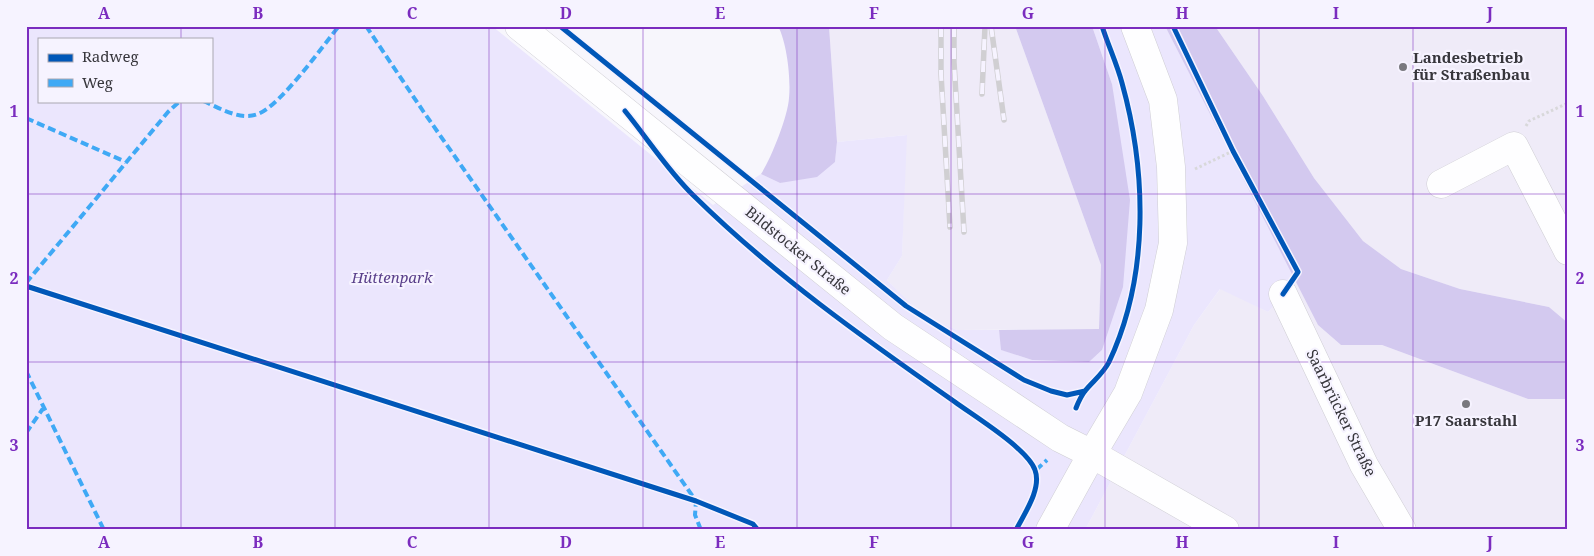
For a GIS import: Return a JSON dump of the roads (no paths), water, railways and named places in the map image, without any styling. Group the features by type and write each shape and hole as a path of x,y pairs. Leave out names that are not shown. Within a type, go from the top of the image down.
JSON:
{"main road":[{"name":"Bildstocker Straße","path":"519,26 893,327 1060,438 1092,454"},
{"path":"1050,530 1128,393 1159,310 1173,243 1172,180 1163,100 1135,26"},
{"path":"1441,184 1514,146 1568,251"},
{"name":"Saarbrücker Straße","path":"1283,294 1364,465 1402,530"},
{"path":"1092,454 1224,530"}],"railway":[{"path":"941,26 941,74 950,227"},
{"path":"954,26 954,62 964,232"},
{"path":"982,94 985,26"},
{"path":"991,26 1004,120"}],"place":[{"name":"Landesbetrieb für Straßenbau","path":"1403,67"},
{"name":"P17 Saarstahl","path":"1466,404"}],"park label":[{"name":"Hüttenpark","path":"392,278"}]}
